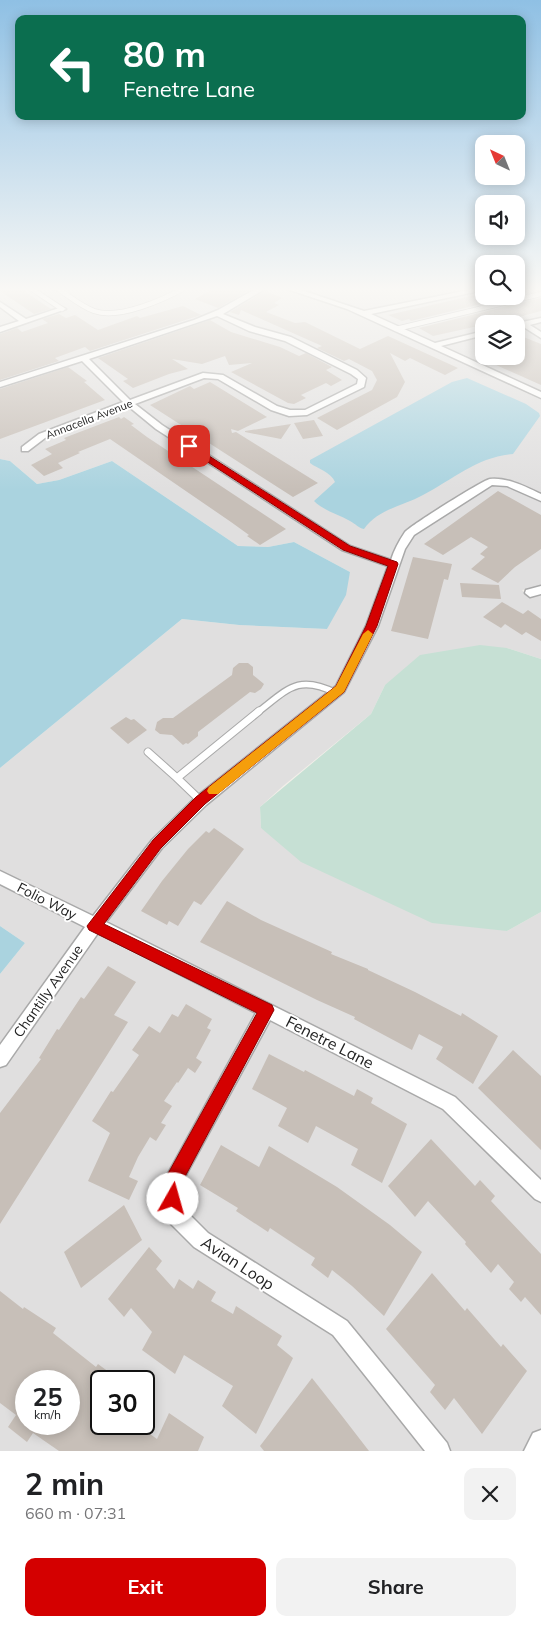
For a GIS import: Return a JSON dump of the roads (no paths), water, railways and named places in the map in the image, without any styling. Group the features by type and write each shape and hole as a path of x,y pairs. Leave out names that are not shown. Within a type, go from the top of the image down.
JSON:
{"street":[{"path":"0,385 92,355"},
{"name":"Annacella Avenue","path":"25,448 42,436 203,375 220,377 274,408 288,413 307,412 361,385 362,378 354,372 319,355"},
{"path":"452,355 541,395"},
{"path":"82,358 129,403 159,427 346,548 394,564"},
{"name":"Chantilly Avenue","path":"0,1059 94,926 157,844 201,801 340,689 372,626 400,549 410,533 490,482 505,482 541,498"},
{"name":"Folio Way","path":"0,877 94,926"},
{"name":"Fenetre Lane","path":"94,926 267,1010 449,1104 541,1193"},
{"name":"Avian Loop","path":"267,1010 171,1185 175,1214 201,1240 340,1328 439,1451"},
{"path":"535,1451 541,1441"}],"lane":[{"path":"177,778 260,712 302,682 317,684 336,693"},
{"path":"148,752 201,801"}],"water":[{"path":"467,378 526,404 539,413 540,416 513,454 488,459 477,464 423,495 384,512 364,529 327,510 314,501 335,482 327,473 310,463 310,460 452,382"},
{"path":"0,459 10,461 37,484 59,480 112,461 238,546 268,547 294,542 350,572 346,595 327,629 239,625 182,619 0,768"},
{"path":"0,926 25,943 0,974"}]}
